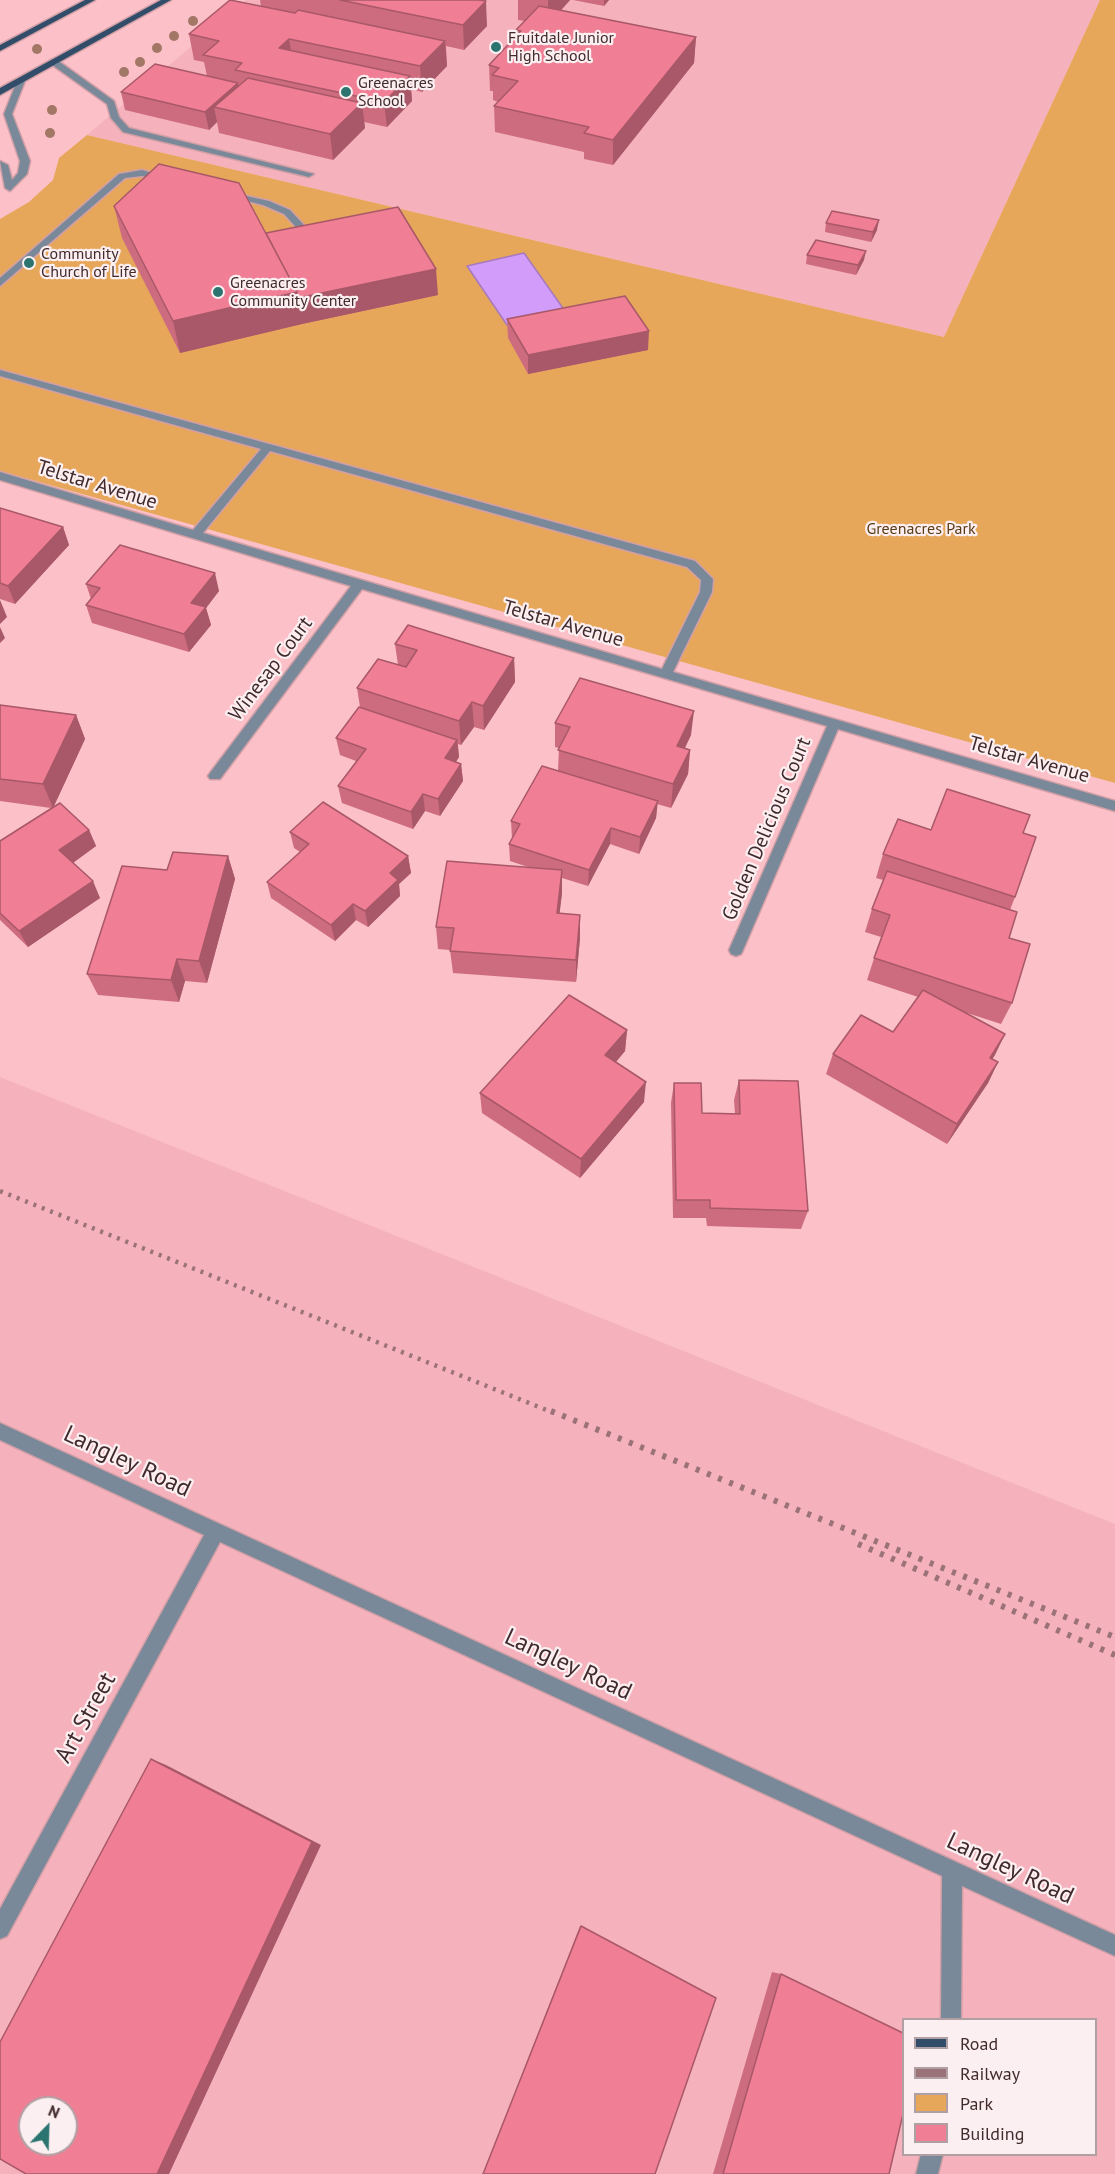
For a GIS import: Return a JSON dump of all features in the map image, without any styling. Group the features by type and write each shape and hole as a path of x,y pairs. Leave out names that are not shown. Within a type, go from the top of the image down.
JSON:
{"main road":[{"path":"0,48 91,0"},
{"path":"0,92 167,0"}],"street":[{"path":"54,62 111,103 115,118 126,130 309,174"},
{"path":"0,194 10,188 22,174 25,161 8,114 21,81"},
{"path":"0,164 3,165 10,188"},
{"path":"0,283 122,176 142,173 181,181"},
{"path":"212,189 266,203 287,212 309,236"},
{"path":"0,373 691,564 707,579 706,592 666,674"},
{"path":"195,535 268,447"},
{"name":"Telstar Avenue","path":"0,476 1115,806"},
{"name":"Winesap Court","path":"215,777 359,584"},
{"name":"Golden Delicious Court","path":"736,950 834,723"},
{"name":"Langley Road","path":"0,1431 1115,1946"},
{"name":"Art Street","path":"0,1929 216,1531"},
{"path":"951,2018 952,1870"},
{"path":"927,2174 932,2156"}],"shaded area":[{"path":"246,0 1100,0 944,337 87,135"},
{"path":"524,253 565,311 507,325 467,266"},
{"path":"0,1077 1115,1524 1115,2174 0,2174"}],"green space":[{"name":"Greenacres Park","path":"1100,0 1115,0 1115,783 0,471 0,219 29,202 53,180 59,158 87,135 944,337"}],"building":[{"path":"230,0 295,13 298,10 445,41 420,66 289,39 279,48 410,76 384,102 235,70 242,63 203,55 219,41 189,34"},
{"path":"340,0 479,0 486,1 463,25"},
{"path":"539,6 696,37 613,140 584,133 589,127 494,106 518,81 492,75 499,68 489,65 521,31 516,30"},
{"path":"155,64 238,83 205,112 121,92"},
{"path":"248,78 362,103 330,134 214,107"},
{"name":"Greenacres Community Center","path":"159,164 239,183 297,292 173,321 114,206"},
{"path":"398,207 436,269 298,298 266,233"},
{"path":"832,211 879,220 873,232 826,223"},
{"path":"816,240 866,251 858,265 807,255"},
{"path":"625,296 649,331 528,355 507,319"},
{"path":"0,508 63,527 8,586 0,583"},
{"path":"120,545 215,573 191,603 206,607 184,634 86,605 100,588 86,584"},
{"path":"408,625 514,658 483,706 472,702 459,721 357,688 378,659 406,667 417,650 395,644"},
{"path":"580,678 694,711 677,746 690,750 673,784 558,750 570,727 555,723"},
{"path":"0,705 76,715 43,784 0,779"},
{"path":"359,707 457,740 445,758 461,764 438,799 423,794 411,812 338,786 366,749 336,738"},
{"path":"542,766 658,801 640,837 611,828 589,870 509,844 520,824 511,821"},
{"path":"947,789 1030,815 1023,833 1036,837 1015,897 883,854 898,819 931,830"},
{"path":"323,802 408,856 390,873 398,880 365,911 353,904 331,925 267,882 309,844 290,832"},
{"path":"60,803 89,830 59,850 93,881 19,931 0,913 0,841"},
{"path":"173,852 228,856 199,961 177,959 171,980 87,974 122,866 167,870"},
{"path":"447,861 562,870 557,913 580,915 576,960 450,951 454,928 436,927"},
{"path":"887,871 1017,912 1009,938 1030,944 1012,1003 874,958 890,915 872,909"},
{"path":"923,990 1005,1034 990,1058 998,1062 957,1124 833,1054 861,1015 893,1032"},
{"path":"569,995 627,1030 605,1055 646,1082 581,1159 480,1093"},
{"path":"739,1080 798,1081 808,1211 710,1208 710,1200 676,1200 674,1083 701,1083 702,1113 740,1114"},
{"path":"151,1759 312,1842 157,2174 26,2174 0,2159 0,2042"},
{"path":"581,1926 716,1998 655,2174 483,2174"},
{"path":"781,1974 902,2033 902,2118 889,2174 723,2174"}],"railway":[{"path":"0,1191 554,1413"},
{"path":"551,1411 1115,1637"},
{"path":"858,1544 1115,1655"}],"place":[{"name":"Fruitdale Junior High School","path":"496,47"},
{"name":"Greenacres School","path":"346,92"},
{"name":"Community Church of Life","path":"29,263"},
{"name":"Greenacres Community Center","path":"218,292"}]}
